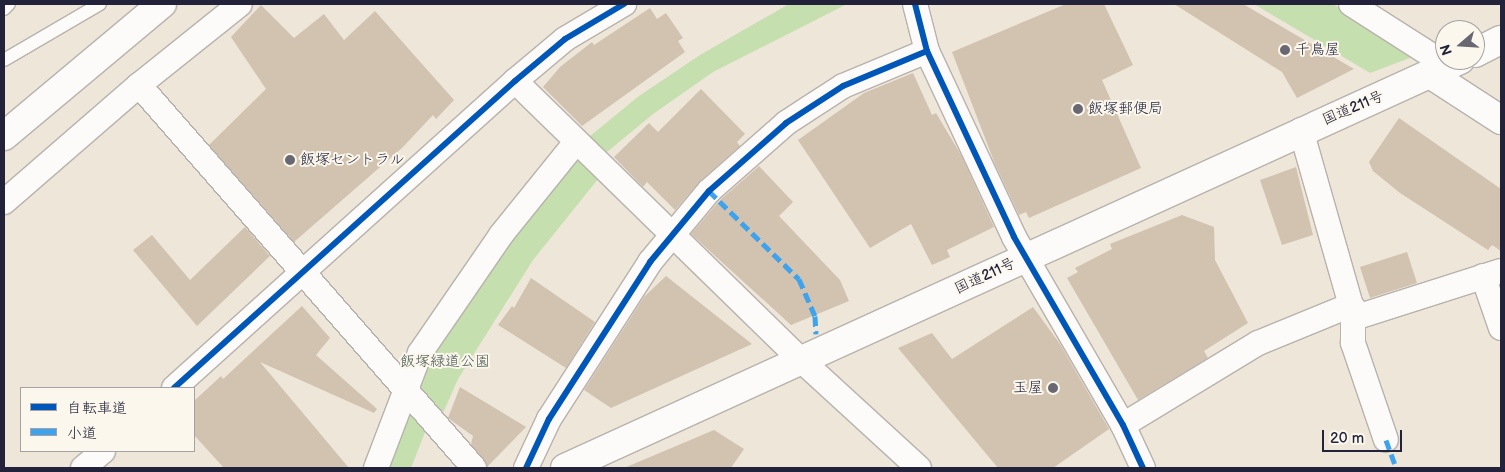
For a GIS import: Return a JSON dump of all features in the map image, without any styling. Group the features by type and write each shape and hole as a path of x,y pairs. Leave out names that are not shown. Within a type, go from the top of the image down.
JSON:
{"main road":[{"path":"4,136 162,4"},
{"path":"1485,48 1501,40"},
{"name":"国道211号","path":"565,468 1301,130 1439,70"},
{"path":"1449,70 1501,120"}],"street":[{"path":"4,202 139,85 240,4"},
{"path":"175,387 305,273 515,81 565,39 624,4"},
{"path":"915,4 927,51 1025,257 1123,425 1143,468"},
{"path":"1351,4 1435,60"},
{"path":"526,468 550,419 616,313 650,262 709,192 786,123 844,86 927,51"},
{"path":"515,81 801,360 920,468"},
{"path":"139,85 474,468"},
{"path":"1301,130 1352,308 1353,343 1386,440"},
{"path":"376,468 420,353 465,284 576,142"},
{"path":"1352,308 1366,316 1492,274 1501,328"},
{"path":"1123,425 1258,343 1352,308"},
{"path":"83,468 102,452"}],"lane":[{"path":"4,9 9,4"},
{"path":"4,60 100,4"}],"green space":[{"path":"789,4 847,4 713,72 653,114 607,152 589,137 639,96 700,55"},
{"path":"1254,4 1333,4 1415,56 1370,73"},
{"name":"飯塚緑道公園","path":"573,156 598,179 533,260 458,379 443,413 414,384 426,355"},
{"name":"飯塚緑道公園","path":"407,404 427,427 411,468 382,468"}],"building":[{"path":"1066,4 1104,4 1133,65 1102,80 1141,168 1029,218 1026,212 1019,215 995,164 952,52"},
{"name":"千鳥屋","path":"1174,4 1243,4 1354,69 1297,98 1282,72"},
{"path":"261,5 294,38 324,14 344,40 375,11 454,100 436,119 433,115 402,148 294,242 209,145 266,89 231,37"},
{"path":"650,8 657,19 666,13 683,38 678,41 685,52 582,126 543,87 560,67 592,42 594,45"},
{"path":"913,73 932,115 936,113 961,155 994,227 947,250 950,257 932,265 911,224 870,248 798,140 864,93"},
{"path":"701,89 745,134 737,142 740,146 700,181 675,210 647,182 643,187 614,157 649,123 658,132"},
{"path":"1399,118 1501,189 1501,251 1492,245 1488,250 1400,193 1373,171 1369,162"},
{"path":"759,166 793,202 779,216 840,280 849,301 791,325 691,234 719,201"},
{"path":"1296,167 1313,235 1282,245 1260,180"},
{"path":"1182,215 1214,227 1215,260 1248,323 1204,351 1208,358 1138,400 1067,278 1078,272 1075,268 1112,249 1110,244"},
{"path":"245,227 270,256 197,326 133,250 152,235 190,280"},
{"path":"1407,252 1417,283 1370,298 1360,267"},
{"path":"666,276 752,344 611,408 584,390 644,297"},
{"path":"531,278 595,322 566,368 498,325 512,306 514,308"},
{"path":"302,306 330,338 316,355 377,409 374,413 260,362 349,468 224,468 195,436 195,400 221,376 223,379"},
{"name":"玉屋","path":"1033,307 1060,344 1109,429 1053,468 998,468 898,348 932,333 952,359"},
{"path":"460,387 526,427 487,467 471,444 473,436 448,418"},
{"path":"714,430 744,449 731,468 624,468"}],"marked path":[{"path":"709,191 799,279 815,316 816,334"},
{"path":"1386,440 1396,468"}],"cycle path":[{"path":"175,387 515,81 565,39 624,4"},
{"path":"915,4 927,51 1014,237 1123,425 1143,468"},
{"path":"526,468 549,419 650,262 709,191 786,123 843,86 927,51"}],"place":[{"name":"千鳥屋","path":"1285,50"},
{"name":"飯塚郵便局","path":"1078,109"},
{"name":"飯塚セントラル","path":"290,160"},
{"name":"玉屋","path":"1053,388"}]}
